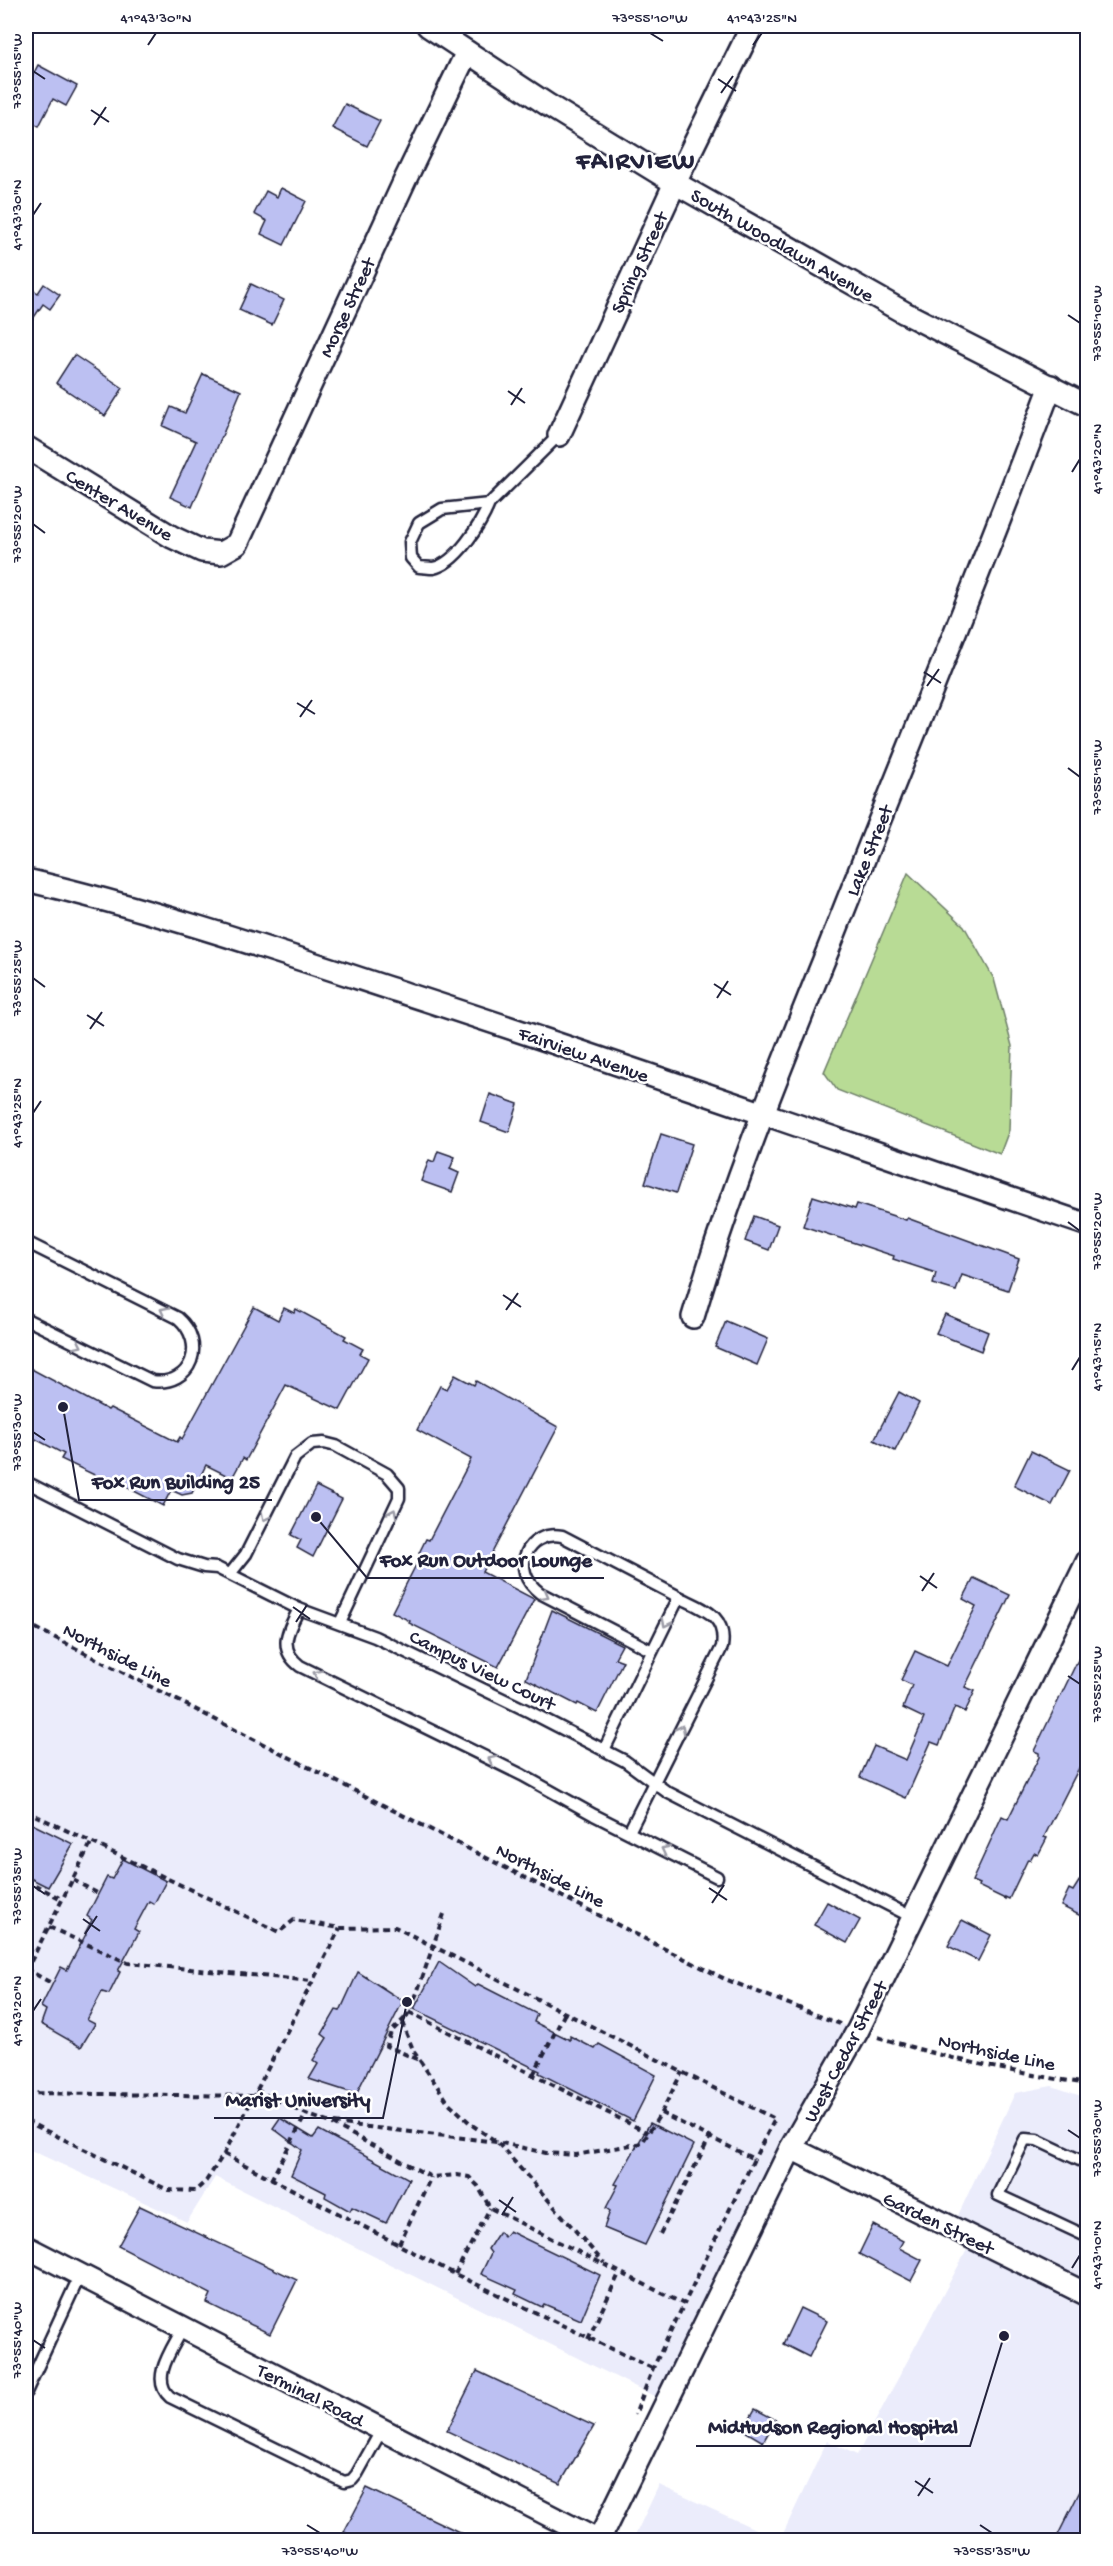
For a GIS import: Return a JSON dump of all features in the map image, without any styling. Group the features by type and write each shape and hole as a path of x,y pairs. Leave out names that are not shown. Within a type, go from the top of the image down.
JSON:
{"street":[{"name":"South Woodlawn Avenue","path":"428,26 548,105 675,183 905,313 1088,406"},
{"name":"Spring Street","path":"559,435 675,183 752,26"},
{"name":"Morse Street","path":"218,553 237,544 405,180 467,52"},
{"name":"Lake Street","path":"693,1317 716,1241 762,1115 1002,517 1051,386"},
{"name":"Center Avenue","path":"26,447 172,537 202,551 218,553"},
{"name":"Fairview Avenue","path":"26,880 147,911 359,978 1088,1225"},
{"name":"Fairview Avenue","path":"26,886 78,892"},
{"name":"West Cedar Street","path":"598,2541 791,2148 858,2030 1088,1560"},
{"name":"Garden Street","path":"791,2148 1088,2295"},
{"name":"Terminal Road","path":"26,2247 598,2541"}],"lane":[{"path":"489,504 442,509 419,523 410,542 411,558 419,567 435,568 470,540 489,504 559,435"},
{"path":"26,1242 178,1318 187,1326 193,1338 193,1353 187,1368 177,1378 164,1383 152,1381 26,1319"},
{"path":"230,1574 246,1554 295,1457 312,1444 324,1443 336,1446 387,1474 399,1488 399,1498 340,1623"},
{"name":"Campus View Court","path":"26,1482 178,1559 204,1567 217,1568 298,1609 340,1623 396,1647 604,1750 625,1761 667,1792 912,1917"},
{"path":"629,1832 722,1647 724,1636 715,1617 562,1536 552,1534 543,1538 528,1553 523,1563 524,1574 529,1585 540,1593 652,1651"},
{"path":"604,1750 679,1597"},
{"path":"298,1609 286,1633 285,1644 288,1653 300,1666 522,1775 717,1877"},
{"path":"1088,2164 1037,2140 1024,2139 998,2195 1088,2236"},
{"path":"26,2392 80,2275"},
{"path":"183,2328 161,2374 160,2383 163,2391 170,2397 344,2482 352,2480 357,2474 381,2430"}],"path":[{"name":"Northside Line","path":"26,1623 725,1979 858,2030 938,2055 1005,2071 1088,2084"},
{"path":"26,1811 279,1932 294,1920 340,1928 395,1927 775,2119 652,2368 634,2418"},
{"path":"53,1984 26,1970 92,1841"},
{"path":"26,1880 63,1900"},
{"path":"73,1880 98,1893"},
{"path":"444,1914 403,2025 420,2061 448,2102 472,2125 497,2142 606,2265"},
{"path":"49,1927 128,1963 312,1981"},
{"path":"26,2121 168,2190 195,2191 206,2181 224,2154 340,1928"},
{"path":"26,1949 34,1953"},
{"path":"409,2012 648,2133"},
{"path":"533,2075 566,2013"},
{"path":"406,2017 391,2032 386,2046 420,2061"},
{"path":"331,2123 497,2142 538,2152 576,2155 642,2143 662,2113 682,2072"},
{"path":"256,2090 306,2114 331,2123 431,2177 457,2175 469,2177 478,2186 490,2208 684,2304"},
{"path":"26,2093 252,2096"},
{"path":"662,2113 754,2159"},
{"path":"271,2180 306,2114"},
{"path":"660,2234 710,2137"},
{"path":"224,2154 455,2274 652,2368"},
{"path":"399,2244 431,2177"},
{"path":"455,2274 490,2208"},
{"path":"588,2339 620,2274"}],"shaded area":[{"path":"26,1622 439,1831 663,1948 719,1974 863,2033 678,2408 215,2177 187,2222 26,2148"},
{"path":"1052,2086 1087,2098 1087,2540 780,2540 827,2441 857,2455 976,2233 955,2222 1015,2093"},
{"path":"659,2485 779,2540 633,2540"}],"green space":[{"path":"908,873 964,926 994,979 1012,1046 1009,1130 1000,1154 837,1090 824,1072"}],"building":[{"path":"38,65 77,86 66,106 53,99 39,126 26,119 26,88"},
{"path":"345,104 380,121 367,146 332,128"},
{"path":"281,188 306,201 284,245 261,234 267,221 254,214 266,191 277,197"},
{"path":"44,284 60,295 50,309 43,304 26,329 26,285 38,293"},
{"path":"251,284 284,300 272,325 239,310"},
{"path":"74,355 123,388 105,416 56,383"},
{"path":"203,374 241,391 192,507 170,497 196,441 163,426 171,407 185,413"},
{"path":"490,1094 518,1104 509,1132 481,1122"},
{"path":"661,1134 692,1144 676,1193 645,1183"},
{"path":"438,1151 455,1157 450,1169 459,1173 452,1192 421,1181 429,1160 434,1162"},
{"path":"813,1196 855,1209 857,1204 906,1220 907,1218 1019,1259 1008,1290 962,1275 956,1291 933,1284 936,1273 893,1259 894,1256 803,1226"},
{"path":"754,1216 778,1225 769,1250 745,1241"},
{"path":"254,1307 278,1320 284,1308 294,1313 296,1309 346,1336 344,1339 363,1349 360,1354 368,1358 340,1410 286,1385 246,1460 243,1458 232,1478 206,1465 192,1493 182,1495 171,1490 163,1506 111,1479 109,1482 61,1459 64,1454 26,1434 26,1366 108,1410 110,1408 177,1442 180,1437 182,1439"},
{"path":"945,1314 988,1332 981,1351 936,1333"},
{"path":"726,1321 768,1339 757,1365 715,1347"},
{"path":"455,1375 474,1385 476,1381 558,1427 482,1572 534,1599 498,1667 409,1623 410,1621 392,1612 421,1555 419,1553 426,1539 429,1540 471,1459 417,1430 440,1386 447,1389"},
{"path":"899,1392 919,1403 895,1451 874,1440"},
{"path":"1031,1451 1070,1470 1052,1505 1014,1486"},
{"path":"316,1486 342,1499 313,1557 297,1548 301,1540 291,1535"},
{"path":"974,1578 1010,1595 965,1687 975,1691 965,1712 955,1707 939,1745 931,1742 906,1798 860,1777 874,1746 906,1760 924,1718 903,1708 912,1685 901,1680 915,1651 947,1666 976,1606 963,1599"},
{"path":"552,1610 622,1645 615,1658 623,1661 597,1713 526,1679"},
{"path":"1088,1639 1088,1750 1044,1837 1047,1838 1038,1855 1034,1853 1030,1860 1028,1859 1009,1899 1005,1897 1005,1899 972,1881 1002,1816 1008,1819 1039,1757 1039,1753 1034,1751"},
{"path":"26,1821 73,1844 48,1887 26,1876"},
{"path":"123,1859 166,1881 154,1904 149,1901 134,1929 139,1932 118,1971 120,1972 109,1994 102,1992 87,2020 95,2024 81,2047 41,2024 46,2010 41,2007 61,1967 67,1970 86,1934 92,1920 87,1916 107,1877 112,1879"},
{"path":"1088,1867 1088,1903 1081,1916 1061,1906 1069,1889 1073,1891"},
{"path":"827,1902 860,1920 847,1943 814,1925"},
{"path":"962,1920 991,1935 978,1961 948,1946"},
{"path":"439,1962 475,1987 478,1984 537,2014 534,2022 570,2040 570,2036 595,2049 599,2044 656,2075 633,2121 539,2073 540,2071 414,2009"},
{"path":"358,1972 403,2001 356,2094 309,2079 318,2064 313,2060 327,2038 322,2034 336,2010 340,2011"},
{"path":"280,2118 313,2138 319,2130 409,2179 386,2223 352,2207 350,2211 325,2197 326,2193 291,2175 302,2150 273,2128"},
{"path":"650,2123 694,2145 645,2245 604,2228 610,2211 606,2208 618,2185 615,2184"},
{"path":"140,2206 297,2280 270,2334 207,2303 211,2294 118,2246"},
{"path":"873,2225 903,2241 899,2248 922,2260 911,2281 859,2254"},
{"path":"509,2231 600,2275 581,2320 544,2304 542,2307 515,2294 517,2290 481,2274 491,2253 488,2249 499,2232 504,2237"},
{"path":"800,2308 827,2321 809,2357 783,2344"},
{"path":"477,2371 594,2426 560,2484 447,2431"},
{"path":"755,2409 776,2420 763,2442 743,2430"},
{"path":"1088,2475 1088,2541 1055,2541"},
{"path":"367,2488 478,2541 362,2541 344,2532"}],"place":[{"name":"Fox Run Building 25","path":"63,1407"},
{"name":"Fox Run Outdoor Lounge","path":"316,1517"},
{"name":"Marist University","path":"407,2002"},
{"name":"MidHudson Regional Hospital","path":"1004,2336"}],"district":[{"name":"FAIRVIEW","path":"636,159"}]}
